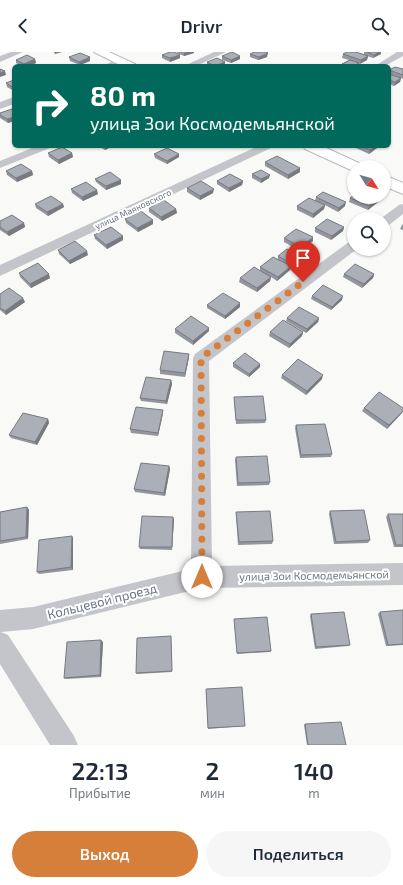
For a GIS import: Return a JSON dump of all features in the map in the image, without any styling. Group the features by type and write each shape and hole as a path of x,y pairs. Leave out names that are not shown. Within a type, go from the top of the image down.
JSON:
{"street":[{"path":"0,58 19,52"},
{"path":"100,52 126,64"},
{"path":"193,64 222,52"},
{"path":"382,64 403,52"},
{"path":"0,106 12,101"},
{"path":"0,165 41,148"},
{"name":"улица Маяковского","path":"0,271 263,148"},
{"path":"314,148 347,163"},
{"path":"391,183 403,189"},
{"path":"391,217 403,208"},
{"path":"202,577 201,358 347,250"},
{"name":"улица Зои Космодемьянской","path":"202,577 403,574"},
{"name":"Кольцевой проезд","path":"0,621 33,618 202,577"},
{"path":"0,643 65,745"}],"building":[{"path":"170,52 180,55 170,58 162,55"},
{"path":"232,52 240,56 231,60 222,56"},
{"path":"254,52 268,53 259,57 250,54"},
{"path":"347,52 356,52 368,56 361,60 343,54"},
{"path":"367,52 379,52 374,55"},
{"path":"80,53 90,57 79,62 69,57"},
{"path":"27,55 35,59 24,64 16,60"},
{"path":"217,58 225,62 220,64 211,64 207,62"},
{"path":"350,60 359,63 357,64 342,64"},
{"path":"395,67 403,69 403,75 391,71 391,69"},
{"path":"391,75 401,78 395,82 391,81"},
{"path":"12,81 12,87 6,83"},
{"path":"12,109 12,118 7,119 0,115 0,113"},
{"path":"60,148 64,148 72,153 58,160 48,153"},
{"path":"167,148 179,154 167,161 154,154"},
{"path":"277,156 300,168 288,175 265,162"},
{"path":"21,164 32,171 16,178 6,171"},
{"path":"261,170 270,175 261,179 252,174"},
{"path":"110,172 121,180 106,186 95,179"},
{"path":"230,174 243,181 229,188 217,181"},
{"path":"201,181 214,189 200,196 187,188"},
{"path":"86,182 97,190 82,197 71,189"},
{"path":"323,192 346,202 339,208 316,197"},
{"path":"51,196 63,204 47,212 35,204"},
{"path":"309,198 325,205 313,214 297,206"},
{"path":"164,200 176,209 161,217 149,208"},
{"path":"141,211 153,220 137,228 125,219"},
{"path":"12,215 24,223 7,232 0,227 0,221"},
{"path":"327,219 344,227 332,236 315,228"},
{"path":"111,227 123,236 106,245 94,235"},
{"path":"296,229 313,237 301,247 284,238"},
{"path":"75,241 87,251 69,261 58,250"},
{"path":"287,249 305,258 296,266 278,256"},
{"path":"273,257 291,266 278,277 260,267"},
{"path":"38,263 49,274 30,284 19,273"},
{"path":"355,264 374,274 364,284 344,274"},
{"path":"254,267 271,277 257,288 240,278"},
{"path":"323,285 343,296 332,307 312,296"},
{"path":"9,288 23,298 5,311 0,308 0,294"},
{"path":"223,293 240,303 225,316 207,305"},
{"path":"299,307 319,318 307,329 287,318"},
{"path":"191,316 209,328 193,341 175,329"},
{"path":"283,320 303,332 290,344 270,332"},
{"path":"164,351 189,354 185,373 160,370"},
{"path":"245,353 260,364 249,374 233,363"},
{"path":"298,359 323,375 307,391 282,375"},
{"path":"146,377 171,380 166,401 140,398"},
{"path":"379,392 403,408 403,411 389,425 364,408"},
{"path":"263,396 266,420 236,420 234,397"},
{"path":"136,407 163,410 158,433 130,429"},
{"path":"23,413 48,419 35,442 9,435"},
{"path":"325,424 332,454 301,455 296,425"},
{"path":"267,456 270,482 238,483 236,457"},
{"path":"141,463 169,466 164,493 134,489"},
{"path":"27,507 26,537 0,541 0,512"},
{"path":"364,510 370,540 336,542 330,511"},
{"path":"270,511 273,541 239,542 236,512"},
{"path":"388,514 403,514 403,545 396,545"},
{"path":"142,516 173,517 172,547 139,547"},
{"path":"72,536 71,567 37,572 39,540"},
{"path":"403,610 403,644 388,645 380,612"},
{"path":"344,612 350,645 316,647 311,614"},
{"path":"267,617 271,651 237,653 234,619"},
{"path":"171,636 172,671 136,673 137,638"},
{"path":"101,640 100,675 64,678 67,642"},
{"path":"242,687 245,726 208,728 206,689"},
{"path":"341,722 346,745 308,745 305,724"}],"route":[{"path":"202,577 201,358 303,282"}]}
